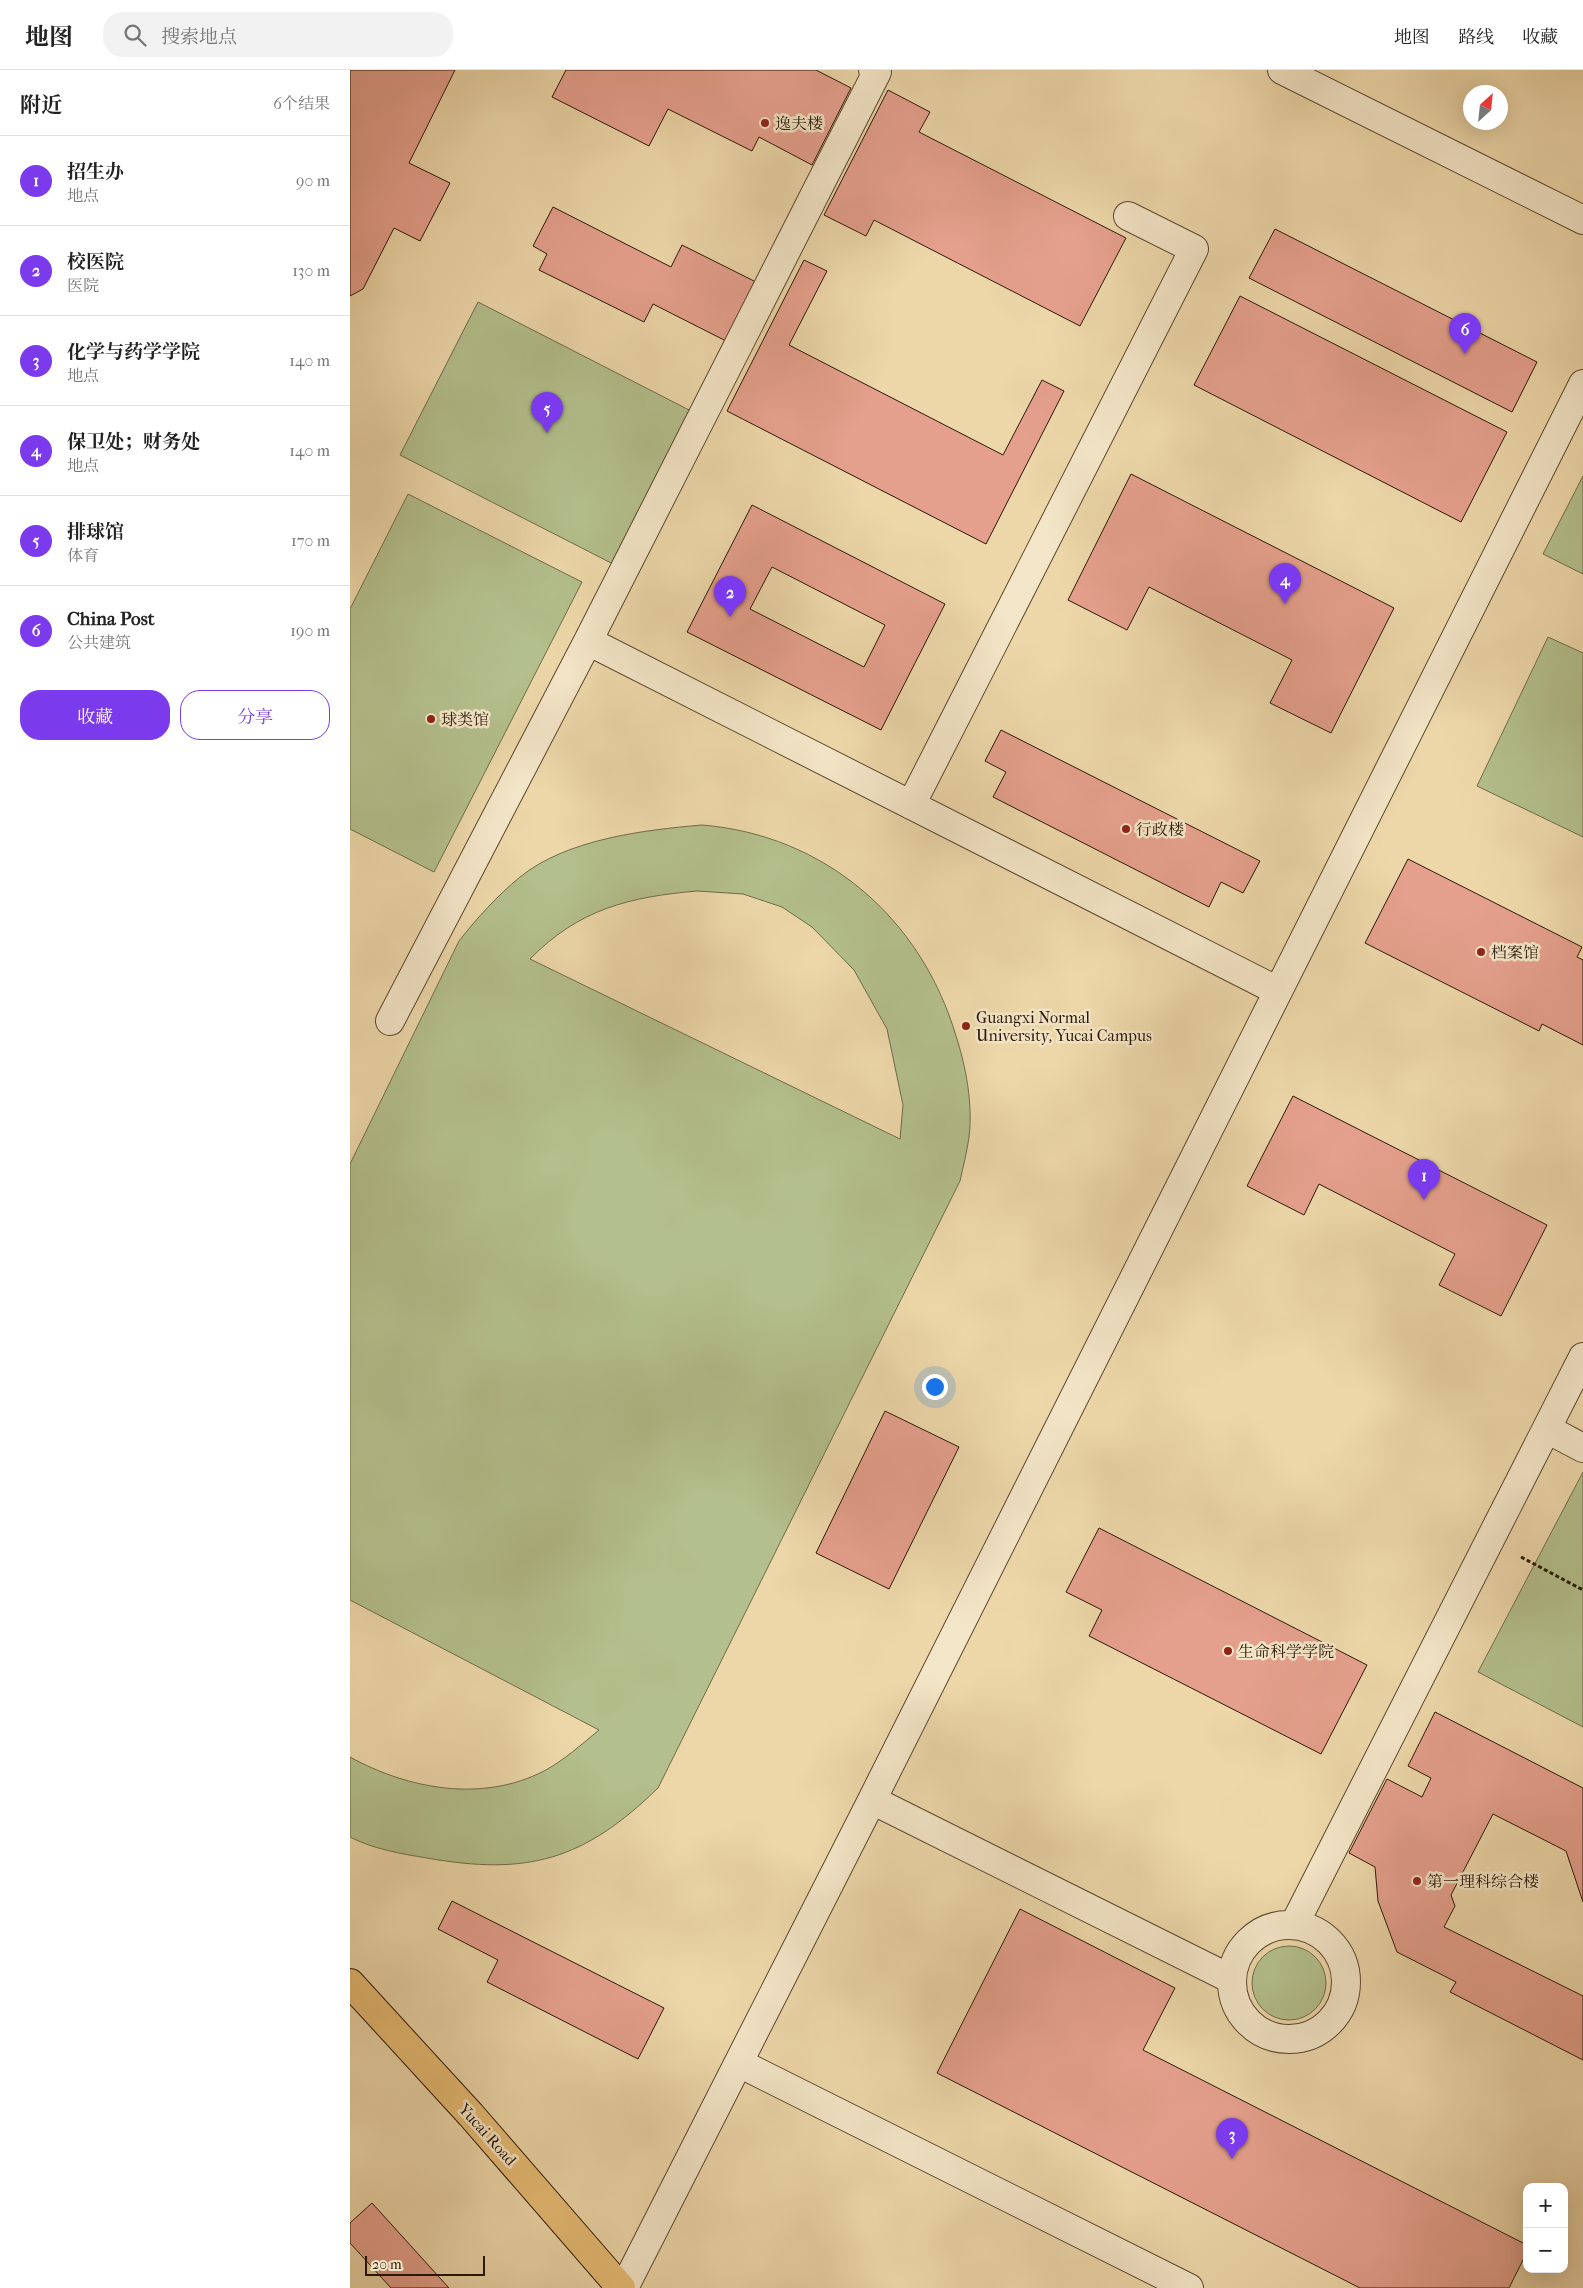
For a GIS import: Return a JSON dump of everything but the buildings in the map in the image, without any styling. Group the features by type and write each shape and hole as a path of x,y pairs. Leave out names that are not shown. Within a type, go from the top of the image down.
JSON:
{"main road":[{"name":"Yucai Road","path":"350,1983 490,2136 623,2288"}],"lane":[{"path":"390,1021 588,641 877,72 873,70"},
{"path":"1282,70 1583,220"},
{"path":"911,805 1194,250 1128,216"},
{"path":"623,2288 872,1800 1583,384"},
{"path":"588,641 1278,991"},
{"path":"1294,1925 1583,1357"},
{"path":"1547,1429 1583,1448"},
{"path":"872,1800 1231,1979"},
{"path":"1294,1925 1312,1930 1327,1940 1338,1953 1345,1970 1346,1988 1342,2006 1331,2022 1315,2034 1296,2040 1275,2038 1257,2031 1243,2017 1234,1999 1231,1979 1236,1959 1245,1945 1259,1933 1276,1926 1294,1925"},
{"path":"739,2063 1189,2288"}],"path":[{"path":"1490,1541 1583,1590"}],"green space":[{"path":"478,302 693,412 615,565 400,455"},
{"path":"1583,476 1583,574 1543,554"},
{"name":"球类馆","path":"408,494 582,582 434,872 350,829 350,609"},
{"path":"1548,637 1583,653 1583,837 1477,786"},
{"path":"702,825 747,832 789,846 827,865 862,890 893,920 919,955 940,993 956,1036 968,1086 969,1137 960,1181 658,1788 605,1832 579,1847 553,1857 525,1863 495,1865 463,1863 408,1855 378,1848 350,1837 350,1757 372,1768 421,1784 445,1788 471,1789 496,1787 520,1781 544,1771 599,1730 350,1600 350,1164 459,941 495,900 520,877 539,864 583,845 631,834","holes":["697,891 743,894 782,907 812,927 854,970 887,1029 903,1105 900,1139 530,959 567,928 586,917 627,902 649,897"]},
{"path":"1583,1472 1583,1727 1478,1672"},
{"path":"1289,1946 1303,1949 1315,1957 1323,1969 1326,1983 1323,1997 1315,2009 1303,2017 1289,2020 1275,2017 1263,2009 1255,1997 1252,1983 1255,1969 1263,1957 1275,1949"}],"place":[{"name":"逸夫楼","path":"765,123"},
{"name":"China Post","path":"1465,354"},
{"name":"排球馆","path":"547,433"},
{"name":"保卫处；财务处","path":"1285,604"},
{"name":"校医院","path":"730,617"},
{"name":"球类馆","path":"431,719"},
{"name":"行政楼","path":"1126,829"},
{"name":"档案馆","path":"1481,952"},
{"name":"Guangxi Normal University, Yucai Campus","path":"966,1026"},
{"name":"招生办","path":"1424,1200"},
{"name":"生命科学学院","path":"1228,1651"},
{"name":"第一理科综合楼","path":"1417,1881"},
{"name":"化学与药学学院","path":"1232,2159"}]}
